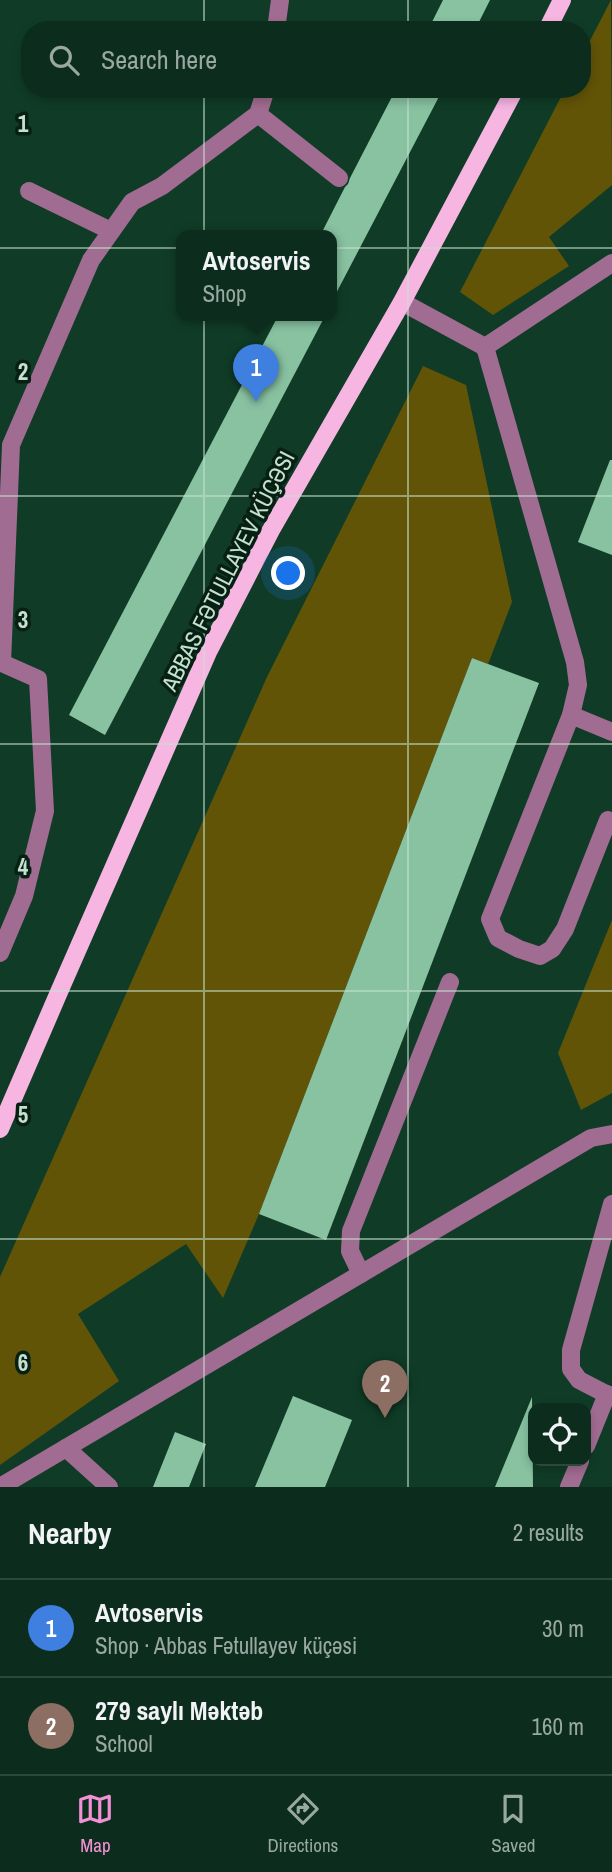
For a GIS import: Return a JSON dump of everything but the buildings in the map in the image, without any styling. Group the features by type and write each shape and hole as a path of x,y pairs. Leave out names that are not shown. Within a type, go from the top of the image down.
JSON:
{"main road":[{"path":"552,21 562,0"},
{"name":"ABBAS FƏTULLAYEV KÜÇƏSI","path":"0,1129 209,650 271,530 402,302 510,98"}],"street":[{"path":"277,21 280,0"},
{"path":"0,953 24,895 45,811 38,679 1,663 6,442 91,260 132,202 162,186 258,114 263,98"},
{"path":"258,114 339,178"},
{"path":"29,191 111,231"},
{"path":"485,347 612,262"},
{"path":"402,302 485,347 575,662 578,685 571,715 490,919 498,938 541,956 552,949 565,929 608,820"},
{"path":"571,715 612,732"},
{"path":"361,1274 351,1251 351,1231 450,982"},
{"path":"0,1487 591,1138 612,1134"},
{"path":"591,1435 609,1395 579,1380 571,1369 571,1350 612,1204"},
{"path":"66,1448 109,1487"},
{"path":"569,1487 578,1466"}],"shaded area":[{"path":"611,0 612,185 549,237 569,266 493,315 460,292 560,98 591,98 591,39"},
{"path":"423,366 466,385 512,602 488,664 472,658 259,1214 223,1298 186,1244 78,1314 119,1381 0,1465 0,1277 267,677"},
{"path":"612,920 612,1093 581,1110 558,1053"}],"place":[{"name":"Avtoservis","path":"256,402"},
{"name":"279 saylı Məktəb","path":"385,1418"}]}
